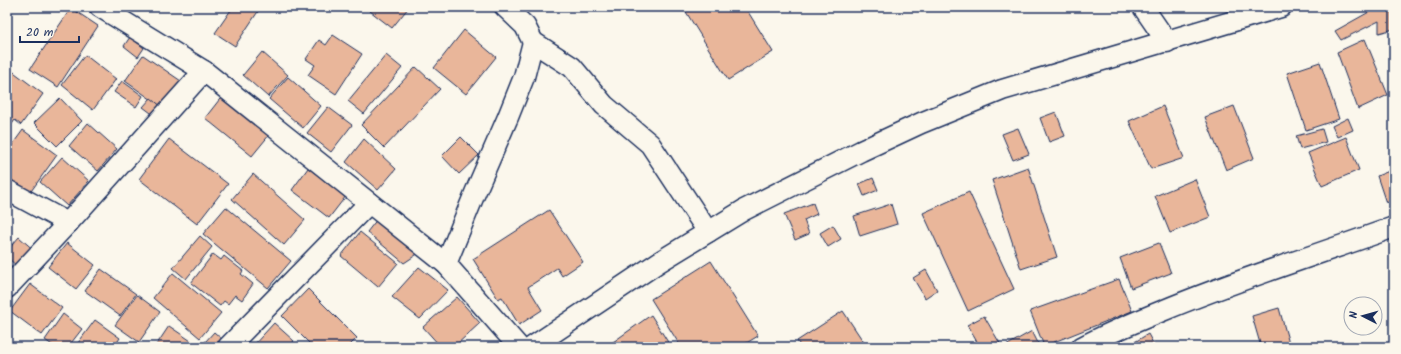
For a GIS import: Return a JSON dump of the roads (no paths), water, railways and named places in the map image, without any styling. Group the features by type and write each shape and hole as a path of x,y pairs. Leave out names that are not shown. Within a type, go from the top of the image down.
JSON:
{"street":[{"path":"100,7 204,71 446,264 519,347"},
{"path":"505,7 525,26 533,42 572,67 604,105 650,144 708,232"},
{"path":"1144,7 1167,42"},
{"path":"532,347 659,262 744,210 861,150 1002,90 1282,7"},
{"path":"446,264 474,193 519,90 533,42"},
{"path":"7,288 68,223 204,71"},
{"path":"7,190 68,223"},
{"path":"228,347 369,203"},
{"path":"1082,347 1106,334 1197,296 1394,227"}]}
